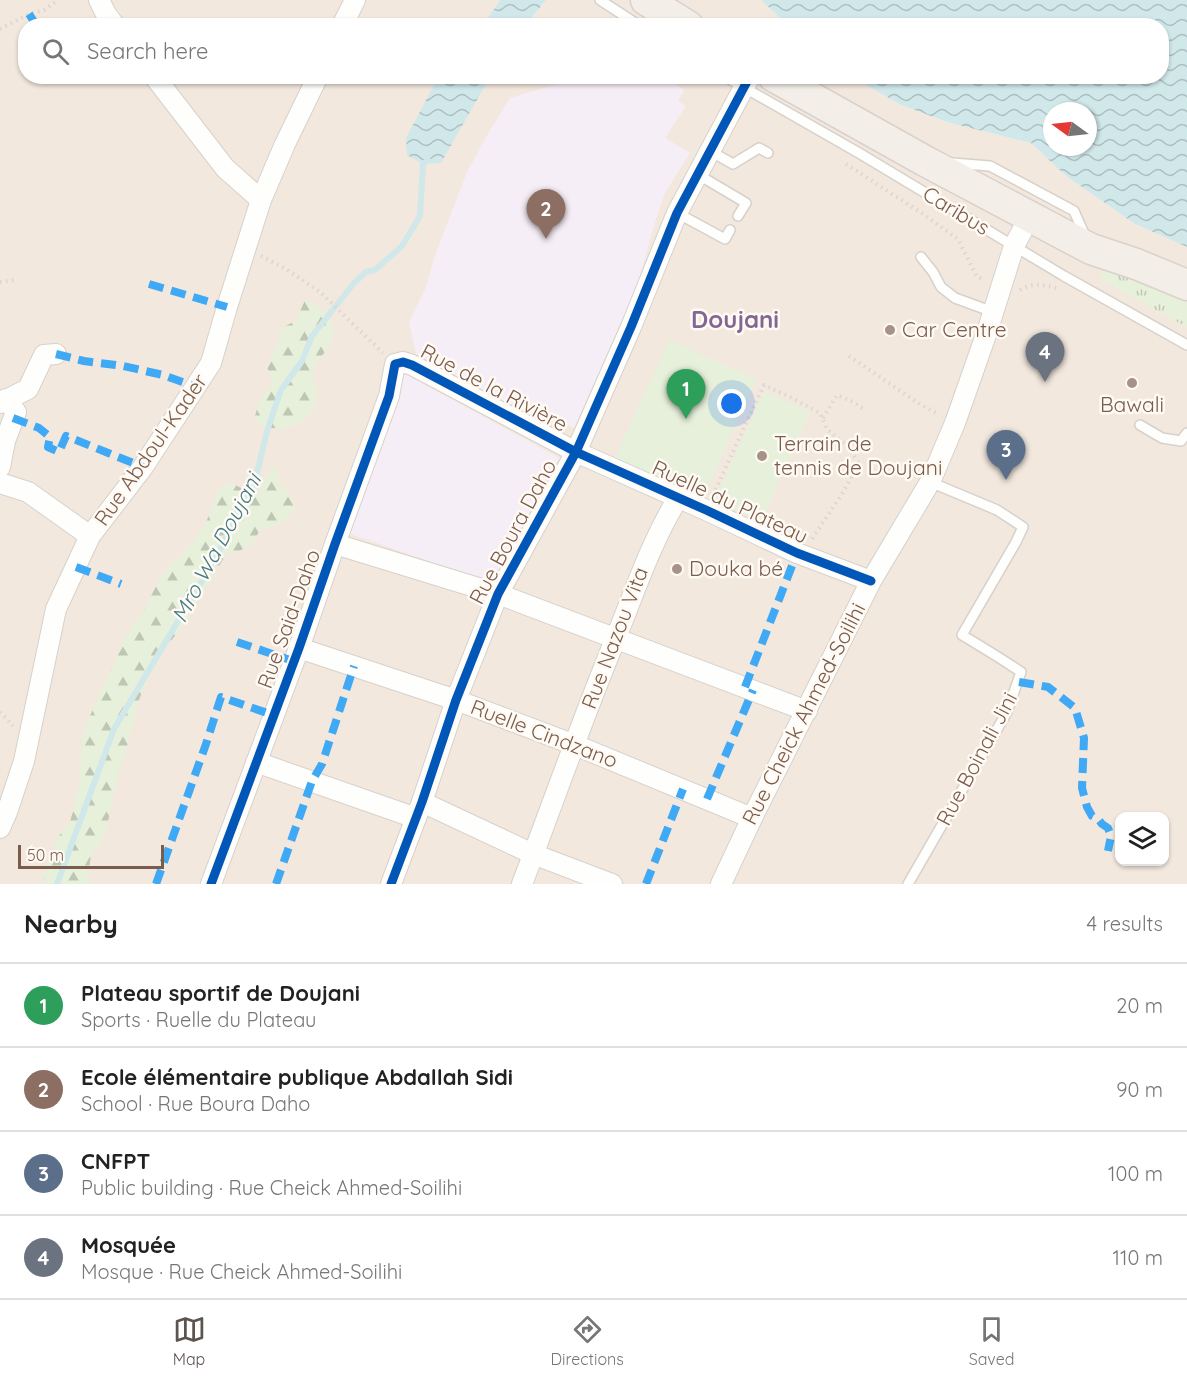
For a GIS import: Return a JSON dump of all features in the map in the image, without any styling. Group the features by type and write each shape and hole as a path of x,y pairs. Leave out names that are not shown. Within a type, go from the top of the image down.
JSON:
{"main road":[{"path":"646,0 675,18"},
{"path":"787,84 925,161 1091,249 1187,285"}],"street":[{"path":"99,0 109,18"},
{"path":"346,18 354,0"},
{"path":"160,84 225,168 261,200"},
{"name":"Rue Abdoul-Kader","path":"0,828 24,761 56,609 90,536 143,467 211,363 261,200 314,84"},
{"name":"Rue Boura Daho","path":"392,884 456,700 498,594 576,452 631,327 677,213 746,84"},
{"name":"Rue Cheick Ahmed-Soilihi","path":"721,884 871,581 930,482 955,423 1014,246 1030,216"},
{"path":"0,467 5,441 15,412 3,401 28,389 44,355 57,354"},
{"name":"Rue de la Rivière","path":"395,364 403,362 412,364 576,452"},
{"name":"Rue Said-Daho","path":"211,884 389,396 395,364"},
{"name":"Ruelle du Plateau","path":"576,452 801,555 871,581"},
{"path":"0,483 28,492 90,536"},
{"name":"Rue Nazou Vita","path":"522,884 645,560 678,498"},
{"path":"335,544 498,594 807,711"},
{"name":"Ruelle Cindzano","path":"298,648 456,700 575,745 752,818"},
{"path":"256,762 418,810 612,884"}],"lane":[{"path":"600,0 628,18"},
{"name":"Caribus","path":"750,84 850,148 1089,291 1187,345"},
{"path":"710,151 733,164 759,148 768,153"},
{"path":"925,161 990,166 1074,211 1091,249"},
{"path":"697,174 746,203 738,216"},
{"path":"677,213 725,239 730,230"},
{"path":"921,257 933,272 940,287 955,298 993,312"},
{"path":"1140,425 1162,438 1181,441 1187,433"},
{"name":"Rue Boinali Jini","path":"908,884 1007,712 1021,672 962,635 1023,526 997,510 930,482"}],"path":[{"path":"21,18 44,10 58,0"},
{"path":"0,29 18,20"},
{"path":"843,162 958,239 977,277 1019,290 1040,284 1062,291"},
{"path":"245,247 286,269 320,292 395,364"},
{"path":"0,282 16,280"},
{"path":"849,356 921,405 955,423"},
{"path":"706,510 764,386 790,397 820,413 827,429 849,448 859,464 801,555"},
{"path":"822,418 837,394 864,409"}],"shaded area":[{"path":"0,0 500,0 488,18 18,18 18,84 435,84 481,92 486,84 864,84 901,105 950,123 1031,143 1066,176 1135,224 1187,247 1187,884 0,884"},
{"path":"546,0 761,0 780,18 532,18"},
{"path":"557,84 676,84 684,90 678,101 686,106 665,138 690,153 665,193 637,286 574,428 521,403 509,404 416,354 409,322 426,287 434,258 467,172 510,98"},
{"path":"404,373 559,458 492,583 348,533"}],"green space":[{"path":"1102,271 1120,271 1132,280 1187,302 1187,327 1103,281"},
{"path":"305,300 318,307 329,317 333,331 329,346 314,369 316,401 308,415 291,427 275,428 259,425 255,416 271,384 267,368 278,345 279,334 285,326 296,321"},
{"path":"669,340 756,379 703,498 615,458"},
{"name":"Terrain de tennis de Doujani","path":"764,391 810,412 761,522 714,501"},
{"path":"273,467 277,469 281,487 291,495 295,509 281,524 260,530 251,545 235,553 227,553 148,678 138,702 117,778 106,831 91,855 88,876 90,884 46,884 44,876 48,861 58,837 70,822 79,787 82,739 123,640 143,612 161,576 195,540 207,520 219,488 231,482 248,491 259,492 263,480"}],"water":[{"path":"500,0 546,0 532,18 488,18"},
{"path":"761,0 1187,0 1187,247 1135,224 1066,176 1045,156 1097,156 1097,102 1043,102 1043,154 1031,143 950,123 901,105 864,84 1169,84 1169,18 780,18"},
{"path":"486,84 441,163 423,164 407,155 406,138 434,85"}],"waterway":[{"name":"Mro Wa Doujani","path":"57,884 114,729 219,552 238,510 255,482 267,431 281,390 302,361 312,336 354,283 366,272 375,270 402,246 420,216 423,164 428,160"}],"marked path":[{"path":"29,14 32,18"},
{"path":"149,284 227,307"},
{"path":"56,354 163,375 196,387"},
{"path":"13,418 39,428 50,437 48,447 59,452 66,436 143,467"},
{"path":"745,687 797,553"},
{"path":"76,567 121,584"},
{"path":"237,642 293,661"},
{"path":"276,884 312,781 322,764 354,666"},
{"path":"1019,682 1048,687 1075,708 1084,738 1082,788 1092,816 1108,828 1111,836 1108,851"},
{"path":"707,799 753,690"},
{"path":"156,884 221,697 273,715"},
{"path":"646,884 683,789"}],"cycle path":[{"path":"391,884 422,802 456,700 498,594 576,452 631,327 677,213 746,84"},
{"path":"211,884 299,648 389,396 395,364 403,362 412,365 576,452 797,553 871,581"}],"place":[{"name":"Ecole élémentaire publique Abdallah Sidi","path":"546,239"},
{"name":"Car Centre","path":"890,330"},
{"name":"Mosquée","path":"1045,382"},
{"name":"Bawali","path":"1132,383"},
{"name":"Plateau sportif de Doujani","path":"686,419"},
{"name":"Terrain de tennis de Doujani","path":"762,456"},
{"name":"CNFPT","path":"1006,480"},
{"name":"Douka bé","path":"677,569"}],"district":[{"name":"Doujani","path":"735,320"}]}
